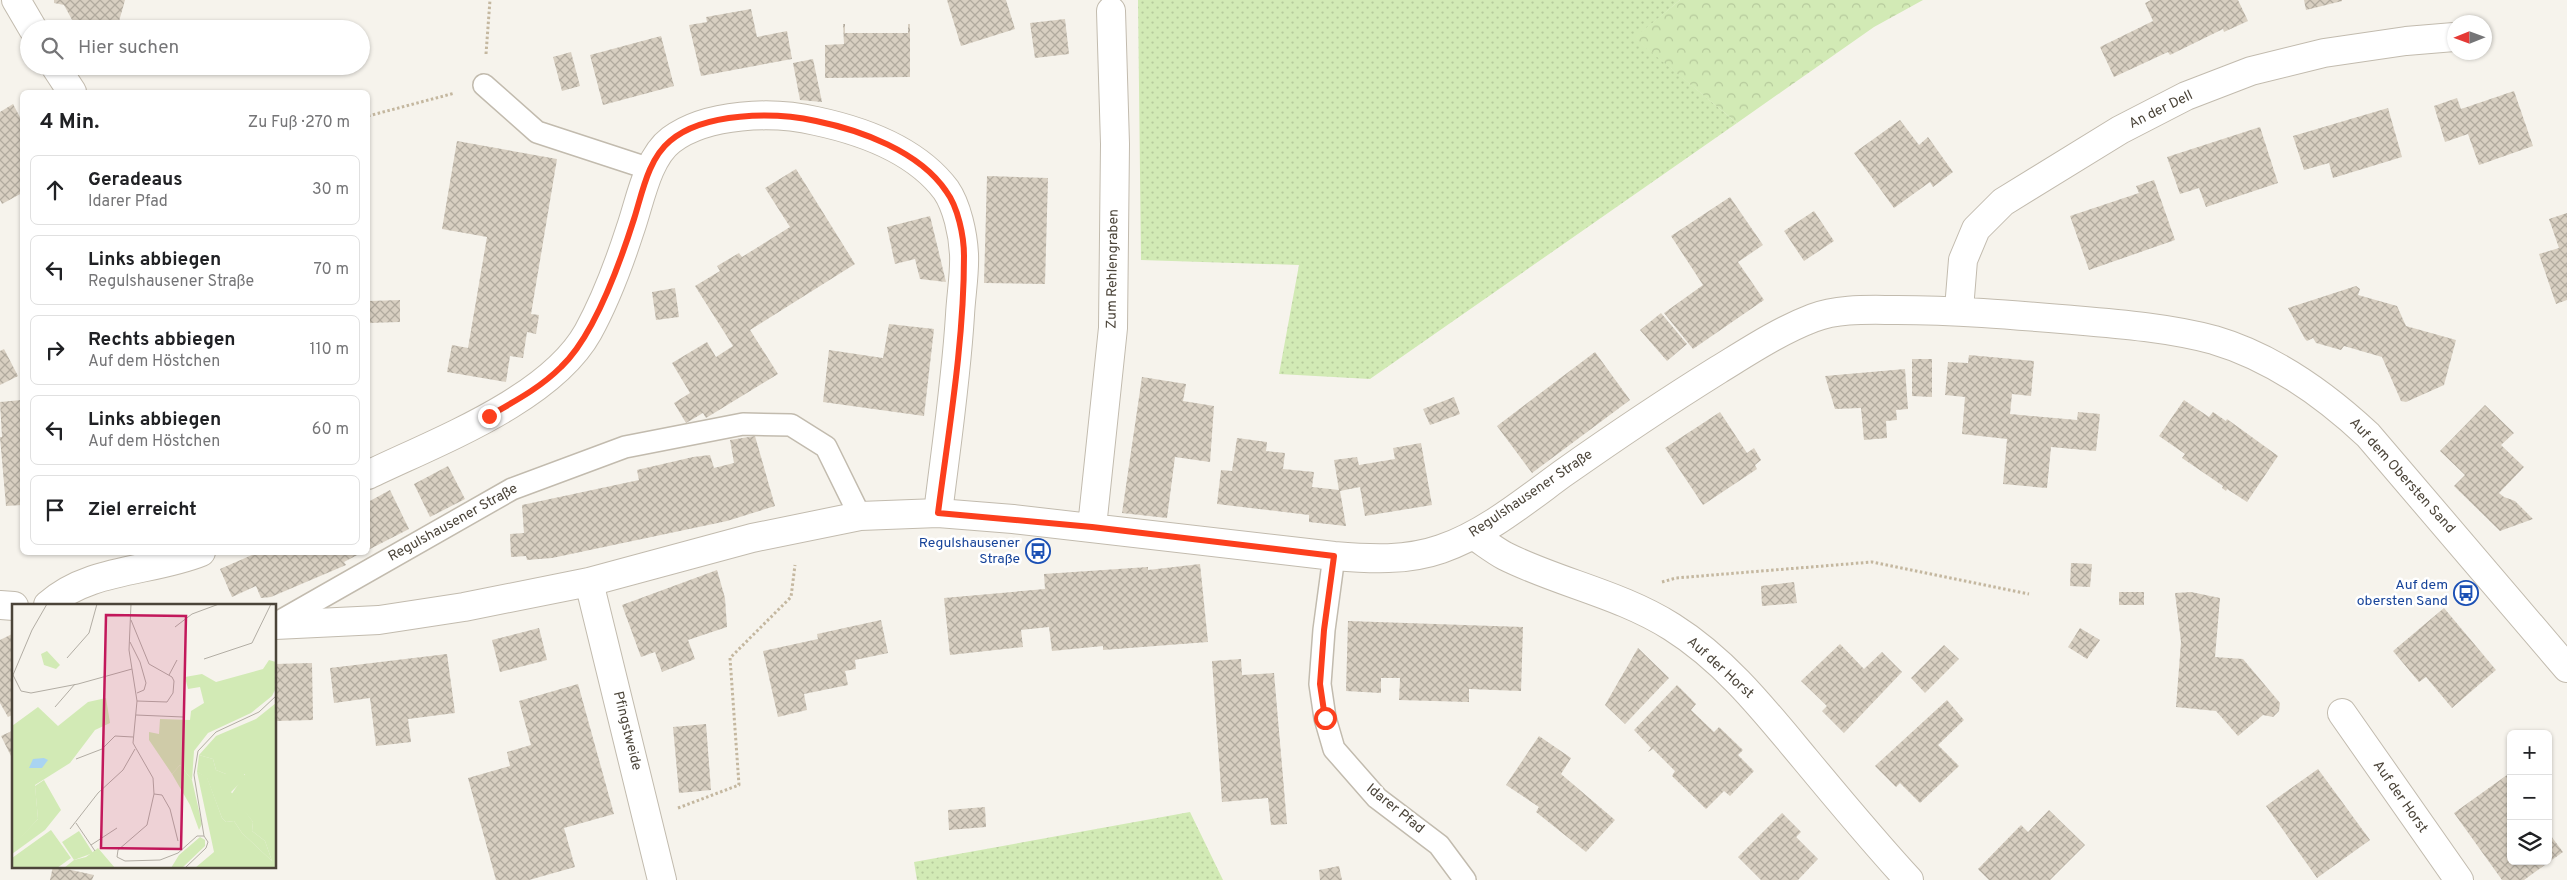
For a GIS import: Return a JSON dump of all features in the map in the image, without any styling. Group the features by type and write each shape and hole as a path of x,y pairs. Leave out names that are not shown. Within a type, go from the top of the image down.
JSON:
{"street":[{"path":"16,0 28,20"},
{"name":"Zum Rehlengraben","path":"1092,527 1113,328 1115,144 1111,11"},
{"name":"An der Dell","path":"1959,310 1963,260 1976,229 2003,202 2120,130 2186,96 2251,71 2324,54 2406,41 2447,38"},
{"path":"61,75 71,90"},
{"path":"370,475 489,416 537,389 563,366 587,334 612,278 650,169 668,141 692,127 722,120 764,115 796,118 848,128 892,146 924,168 947,191 959,222 964,254 957,364 938,513"},
{"name":"Regulshausener Straße","path":"276,625 379,620 589,582 799,527 860,516 938,513 1092,527 1334,556 1371,559 1404,557 1441,549 1473,535 1642,417 1788,329 1815,317 1841,312 1959,310"},
{"name":"Auf dem Obersten Sand","path":"1959,310 2154,329 2214,341 2254,355 2301,381 2338,407 2368,435 2567,668"},
{"name":"Auf der Horst","path":"1473,535 1503,555 1529,567 1634,606 1679,632 1707,653 1748,691 1870,838 1909,880"},
{"path":"49,604 62,593 84,583 178,562 194,555"},
{"name":"Pfingstweide","path":"589,582 648,816 662,880"},
{"name":"Auf der Horst","path":"2342,713 2459,880"}],"lane":[{"path":"484,85 537,132 650,169"},
{"name":"Regulshausener Straße","path":"276,624 512,489 625,446 743,424 791,425 826,447 860,516"},
{"name":"Idarer Pfad","path":"1334,556 1324,630 1320,684 1325,718 1334,749 1377,798 1439,845 1465,880"}],"path":[{"path":"370,115 484,85 490,0"},
{"path":"648,816 675,809 739,785 730,658 791,598 799,527"},
{"path":"1634,606 1653,584 1676,578 1872,562 2029,594"}],"green space":[{"path":"1138,0 1680,0 1635,38 1737,123 1370,379 1279,374 1299,265 1141,260"},
{"path":"1680,0 1923,0 1874,27 1737,123 1634,38"},
{"path":"1190,812 1223,880 917,880 914,862"}],"building":[{"path":"54,0 125,0 119,20 72,20 64,5 54,3"},
{"path":"947,0 1006,0 1015,29 961,46"},
{"path":"2151,0 2238,0 2248,21 2224,32 2223,29 2170,55 2168,52 2114,77 2100,47 2153,21 2145,3"},
{"path":"2304,0 2342,0 2342,1 2306,10"},
{"path":"751,9 757,37 787,31 792,59 701,76 689,25 707,22 706,17"},
{"path":"1065,19 1069,54 1035,58 1030,23"},
{"path":"843,24 845,24 845,33 908,33 908,24 910,24 910,77 825,78 825,45 844,44"},
{"path":"661,36 674,86 603,105 590,55"},
{"path":"571,52 580,86 562,91 553,57"},
{"path":"813,59 822,102 800,100 793,63"},
{"path":"2514,91 2533,146 2479,165 2468,134 2445,142 2434,106 2457,98 2461,109"},
{"path":"13,104 20,117 20,194 2,204 0,200 0,112"},
{"path":"2388,108 2402,157 2333,178 2329,163 2304,170 2293,136"},
{"path":"1900,120 1919,145 1928,137 1953,172 1933,187 1930,182 1894,208 1854,153"},
{"path":"2260,127 2278,183 2206,207 2199,188 2180,194 2167,157"},
{"path":"457,141 557,159 531,314 539,315 536,334 527,332 523,358 510,356 506,382 447,372 452,345 468,348 487,237 442,229"},
{"path":"796,169 855,264 750,330 778,374 706,418 703,413 686,423 674,403 690,393 672,363 707,342 716,357 733,346 695,286 720,271 717,266 739,253 742,257 790,227 765,188"},
{"path":"987,176 1048,178 1045,284 984,283"},
{"path":"2154,180 2175,240 2089,270 2070,216 2139,193 2136,186"},
{"path":"1730,197 1763,245 1738,262 1764,300 1693,349 1664,313 1703,285 1671,236"},
{"path":"1814,211 1834,241 1804,261 1784,231"},
{"path":"2567,213 2567,300 2556,304 2539,254 2559,248 2549,219"},
{"path":"930,216 946,282 920,279 915,259 895,264 887,227"},
{"path":"2356,286 2360,289 2358,295 2397,306 2406,326 2456,340 2444,385 2406,402 2401,401 2382,357 2344,346 2341,350 2316,343 2313,338 2307,341 2305,339 2288,308"},
{"path":"675,288 679,317 656,320 652,292"},
{"path":"400,300 400,322 370,323 370,301"},
{"path":"1661,313 1687,344 1667,361 1640,330"},
{"path":"889,324 934,329 924,416 823,402 829,350 883,358"},
{"path":"4,349 18,376 0,385 0,351"},
{"path":"1595,352 1630,400 1532,473 1497,426"},
{"path":"1969,355 2034,361 2031,396 2012,394 2010,414 2077,420 2078,412 2100,414 2096,451 2051,447 2047,488 2003,484 2007,439 1962,434 1965,397 1945,395 1948,362 1968,363"},
{"path":"1912,359 1932,359 1932,397 1912,396"},
{"path":"1905,369 1908,409 1896,410 1897,420 1886,421 1887,438 1864,440 1861,408 1835,409 1825,376"},
{"path":"1142,377 1186,384 1183,401 1214,406 1210,462 1175,457 1167,518 1122,513"},
{"path":"1454,397 1460,414 1430,425 1423,409"},
{"path":"20,400 20,505 6,506 0,437 2,437 0,402"},
{"path":"2184,400 2209,417 2213,412 2226,421 2227,419 2278,456 2247,502 2227,489 2226,491 2222,488 2223,486 2182,458 2185,454 2159,436"},
{"path":"2485,405 2514,433 2501,445 2524,467 2499,493 2515,501 2533,519 2500,531 2454,486 2465,475 2440,451"},
{"path":"1720,412 1747,453 1754,448 1761,460 1755,465 1757,469 1703,505 1665,448"},
{"path":"755,436 775,506 727,521 552,558 527,560 526,556 511,557 510,534 524,533 522,505 639,480 637,470 693,457 710,455 714,468 734,463 730,440"},
{"path":"1237,438 1267,442 1266,451 1285,453 1283,469 1314,472 1312,487 1339,490 1334,460 1357,457 1359,465 1395,459 1393,448 1421,443 1432,505 1365,516 1360,487 1340,491 1346,526 1309,522 1309,515 1217,504 1221,470 1232,471"},
{"path":"448,466 465,499 430,517 414,484"},
{"path":"390,490 409,529 370,549 370,501"},
{"path":"252,555 357,555 344,562 346,565 271,597 261,598 256,586 232,597 220,569"},
{"path":"2071,563 2092,564 2090,587 2070,586"},
{"path":"1200,564 1208,642 1103,650 1103,646 1052,651 1049,627 1021,630 1023,647 950,655 944,598 1045,589 1044,574 1148,567 1148,570"},
{"path":"717,570 725,598 727,627 688,640 695,659 662,672 655,652 641,657 622,605"},
{"path":"1794,582 1797,603 1762,606 1761,586"},
{"path":"2119,592 2144,592 2144,605 2119,605"},
{"path":"2191,592 2220,598 2215,657 2243,659 2280,703 2279,711 2273,717 2263,715 2238,736 2216,711 2176,707 2181,642 2175,593"},
{"path":"2444,608 2496,670 2452,708 2426,677 2419,682 2393,651"},
{"path":"881,620 888,653 855,660 856,669 845,671 848,685 804,694 807,710 778,717 763,651 818,639 817,634"},
{"path":"1348,621 1523,627 1521,691 1469,689 1469,702 1399,700 1400,678 1381,678 1381,693 1346,691"},
{"path":"539,628 547,660 500,672 492,640"},
{"path":"2080,628 2100,640 2087,659 2068,647"},
{"path":"12,634 12,715 8,717 0,703 0,640"},
{"path":"1840,644 1864,669 1882,652 1902,672 1844,733 1822,711 1827,706 1801,681"},
{"path":"1944,645 1959,659 1925,693 1911,678"},
{"path":"1638,648 1669,678 1625,724 1605,705"},
{"path":"447,654 455,713 408,719 411,742 376,746 370,698 334,703 330,668"},
{"path":"1241,659 1242,675 1274,673 1287,824 1271,825 1268,798 1222,802 1212,661"},
{"path":"312,663 313,720 276,721 276,664"},
{"path":"578,684 614,814 564,828 575,867 529,880 496,880 468,778 510,766 507,752 531,745 519,701"},
{"path":"1677,685 1696,704 1691,710 1714,732 1719,727 1743,750 1738,755 1754,771 1730,796 1724,791 1706,809 1672,776 1675,771 1653,749 1648,752 1651,748 1634,730"},
{"path":"1947,700 1964,720 1938,745 1959,766 1920,803 1900,783 1896,787 1875,766"},
{"path":"706,724 711,790 679,793 673,727"},
{"path":"12,731 12,758 1,736"},
{"path":"1539,736 1571,758 1561,774 1615,820 1586,852 1536,812 1539,807 1506,785"},
{"path":"2318,769 2370,840 2317,878 2266,806"},
{"path":"2507,775 2507,865 2545,865 2524,880 2502,880 2454,813"},
{"path":"985,807 986,827 949,830 948,810"},
{"path":"2049,810 2085,845 2050,880 1989,880 1978,869 2021,825 2028,832"},
{"path":"1782,813 1801,832 1796,837 1818,859 1798,880 1761,880 1738,857"},
{"path":"2552,837 2563,852 2552,860"},
{"path":"1339,866 1342,880 1320,880 1319,870"},
{"path":"53,868 62,868 94,875 92,880 50,880"}],"place":[{"name":"Regulshausener Straße","path":"1038,551"},
{"name":"Auf dem obersten Sand","path":"2466,593"}],"route":[{"path":"489,416 537,389 563,366 587,334 630,231 650,169 668,141 692,127 722,120 764,115 804,118 848,128 892,146 924,168 947,191 959,222 964,254 957,364 938,513 1092,527 1334,556 1324,630 1320,684 1325,718"}]}
